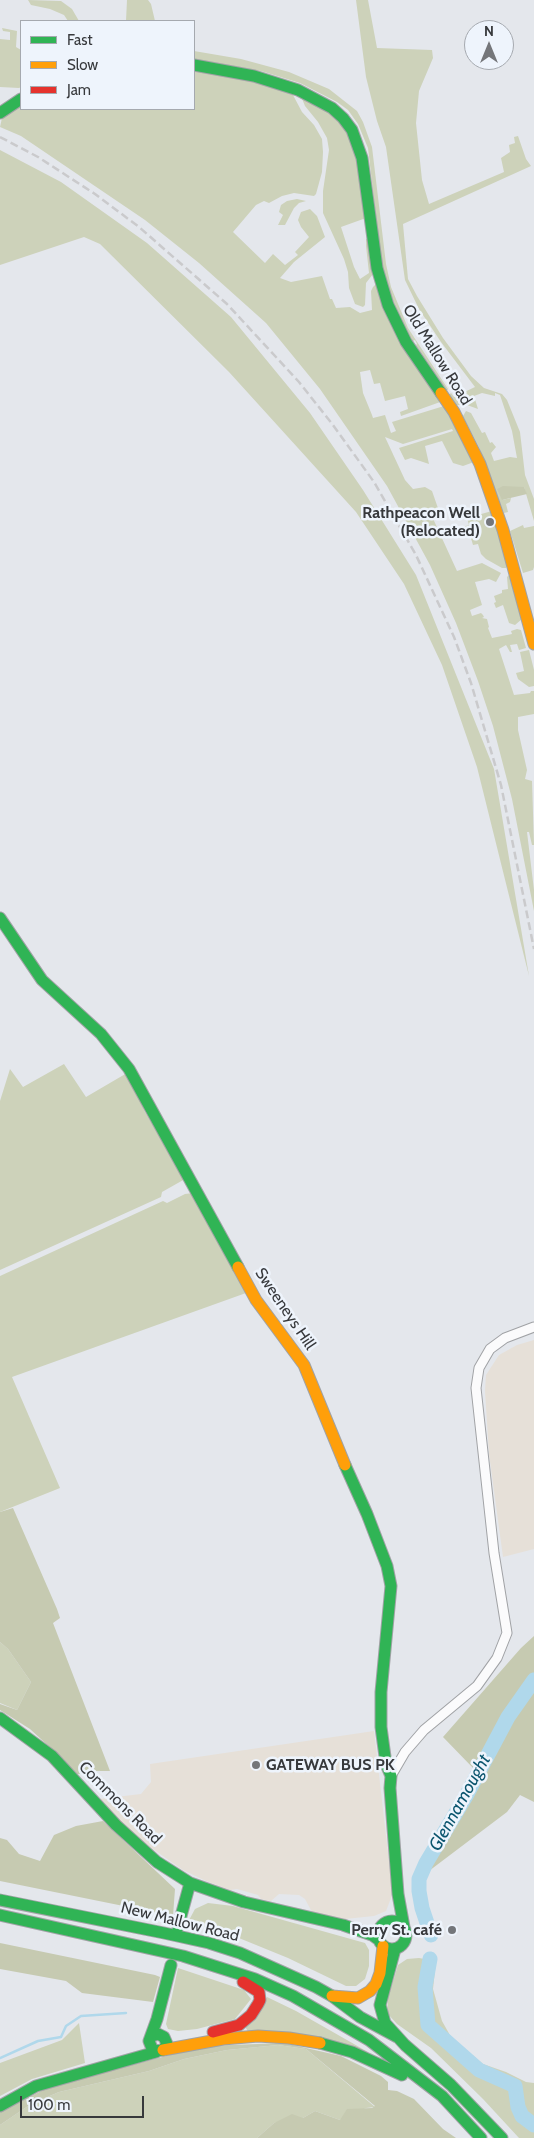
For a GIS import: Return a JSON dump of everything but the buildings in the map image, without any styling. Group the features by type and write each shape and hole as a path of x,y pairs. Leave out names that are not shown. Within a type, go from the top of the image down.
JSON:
{"main road":[{"name":"Old Mallow Road","path":"195,65 254,76 298,90 332,108 352,130 362,158 377,268 388,306 406,342 454,412 480,464 503,530 534,644"},
{"path":"2,109 20,100"},
{"name":"Sweeneys Hill","path":"0,918 42,980 101,1034 129,1069 256,1300 304,1365 345,1466 367,1514 390,1574 391,1586 381,1692 380,1727 386,1764 391,1776 390,1788 398,1894 404,1927"},
{"name":"Commons Road","path":"0,1718 52,1756 116,1825 157,1862 190,1882 244,1902 343,1925"},
{"path":"178,1927 190,1882"},
{"path":"332,1996 353,1998 362,1996 376,1984 380,1973 381,1943 379,1931 386,1922 398,1894"},
{"name":"New Mallow Road","path":"0,1900 209,1943 266,1963 332,1996 353,2013 396,2036 457,2090 502,2138"},
{"name":"New Mallow Road","path":"0,1915 133,1944 218,1966 255,1979 293,1996 369,2040 442,2096 481,2138"},
{"path":"343,1925 396,1922 404,1927 406,1938 401,1946 395,1949 382,1991 380,2009 385,2023 396,2036"},
{"path":"343,1925 372,1935 381,1943 395,1949"},
{"path":"0,2106 36,2086 135,2060 157,2042 226,2030 239,2025 251,2015 258,2004 260,1995 256,1989 240,1980 133,1944"},
{"path":"157,2042 157,2020 171,1965"},
{"path":"157,2042 258,2036 320,2043 352,2052 392,2069 442,2096"}],"street":[{"path":"391,1776 405,1752 424,1730 476,1686 497,1658 507,1633 494,1553 476,1388 479,1368 490,1349 505,1338 534,1327"}],"shaded area":[{"path":"534,1340 534,1549 503,1557 489,1454 485,1391 486,1375 499,1355 517,1345"},
{"path":"374,1731 392,1888 391,1898 386,1911 374,1916 345,1919 312,1912 305,1899 299,1895 279,1894 271,1901 261,1899 258,1895 237,1889 230,1890 206,1881 183,1870 140,1840 118,1821 99,1799 141,1794 151,1782 150,1764"}],"green space":[{"path":"28,0 61,1 72,9 78,20 67,20 64,15 50,9 31,5"},
{"path":"127,0 148,0 151,4 155,20 126,20"},
{"path":"356,0 368,0 377,48 432,50 433,58 419,91 416,123 422,180 429,204 504,172 501,158 510,152 509,145 515,143 514,137 518,136 526,159 531,166 403,224 408,279 417,296 443,338 471,376 484,388 502,394 507,400 520,432 525,475 534,499 534,521 524,487 519,488 502,500 511,498 510,502 506,504 508,512 504,513 479,447 463,416 466,411 471,413 482,433 485,432 490,443 492,442 496,447 491,453 494,461 510,457 517,458 512,431 500,395 495,393 495,396 482,393 474,396 478,409 467,405 456,405 449,395 451,393 454,397 475,387 419,309 405,280 386,147 377,121 366,77"},
{"path":"2,28 17,31 16,47 20,49 19,88 0,87 0,39 10,40 10,32 3,31"},
{"path":"195,51 241,59 289,72 329,89 357,111 372,147 386,264 391,287 408,328 448,389 447,391 416,345 415,340 413,341 407,332 396,309 386,280 381,259 368,148 358,124 348,110 337,102 300,83 261,71 195,59"},
{"path":"195,69 252,79 293,95 302,112 314,125 322,139 323,152 322,172 316,194 314,196 294,193 282,196 269,203 264,201 256,205 233,232 265,263 273,254 285,265 298,255 295,252 309,237 298,220 301,212 310,209 317,216 325,237 294,262 280,278 291,282 322,276 330,299 332,299 336,308 350,307 360,313 372,310 371,291 376,284 443,401 401,416 400,412 408,409 405,396 385,401 380,383 374,384 370,370 360,372 363,393 373,418 385,415 391,433 396,431 392,422 444,406 474,462 463,466 453,463 442,441 425,446 429,464 411,458 405,460 399,448 453,431 452,429 403,444 385,437 405,480 413,489 425,487 432,491 439,511 430,508 430,512 457,571 482,563 501,573 496,582 489,579 475,582 482,605 470,610 472,616 481,613 484,617 482,618 487,619 492,638 512,634 511,631 517,629 521,630 526,648 519,650 517,644 510,645 512,652 510,652 506,645 499,649 514,695 534,691 534,714 518,717 518,730 527,770 525,779 532,781 534,845 532,845 529,832 527,832 534,890 534,911 512,799 493,726 478,681 456,623 430,565 387,486 320,389 266,323 199,263 145,220 21,136 0,127 2,118 20,104 20,110 195,110"},
{"path":"301,96 330,112 346,130 356,151 366,218 341,227 354,267 360,279 369,273 366,246 366,239 368,239 373,274 366,283 365,305 363,307 355,304 349,288 348,272 344,259 323,213 323,191 329,150 327,138 318,122 305,106"},
{"path":"0,150 61,182 147,243 231,317 310,413 363,490 416,575 494,769 529,976 477,767 442,665 404,584 356,512 229,372 100,244 84,237 0,265"},
{"path":"297,199 306,201 299,203 294,208 285,225 278,225 283,215 279,212 281,205 287,201"},
{"path":"503,486 524,487 527,494 502,500 497,489"},
{"path":"492,511 508,565 506,568 502,568 486,559 481,554 478,544 473,545 470,535 466,537 463,527 469,525 467,518"},
{"path":"523,525 524,528 534,526 534,567 533,570 523,573 510,531"},
{"path":"509,575 522,619 515,625 509,623 503,605 496,608 494,603 496,602 494,596 502,593 502,590 508,589 507,577"},
{"path":"529,650 534,670 534,686 529,687 518,679 516,673 524,671 520,652"},
{"path":"64,1064 86,1097 127,1073 145,1112 185,1179 162,1192 161,1197 0,1270 0,1101 10,1069 23,1087"},
{"path":"193,1193 246,1293 12,1377 60,1488 0,1512 0,1276 163,1201 167,1203 185,1194"},
{"path":"13,1508 57,1609 60,1618 53,1623 110,1771 88,1771 76,1775 30,1729 0,1710 0,1704 17,1710 31,1682 8,1649 0,1642 0,1512"},
{"path":"534,1636 534,1802 520,1795 507,1812 417,1880 461,1805 473,1768 443,1737 521,1648"},
{"path":"0,1642 8,1649 31,1682 17,1710 0,1703"},
{"path":"103,1821 175,1889 173,1916 0,1881 0,1838 7,1840 19,1854 40,1861 54,1835 76,1826"},
{"path":"208,1903 233,1906 365,1943 369,1950 369,1966 365,1979 356,1986 346,1986 288,1958 234,1936 188,1922 195,1909"},
{"path":"0,1943 155,1975 160,1977 153,2002 82,1993 66,1981 0,1969"},
{"path":"419,1958 436,1961 433,1989 442,2021 451,2037 483,2064 506,2072 526,2082 534,2083 534,2138 519,2138 483,2099 431,2048 397,2024 387,2013 388,1998 398,1965 407,1959"},
{"path":"178,1968 244,1990 251,1999 235,2019 197,2029 178,2031 168,2029 166,2024"},
{"path":"267,1997 296,2011 368,2052 249,2033 244,2025"},
{"path":"79,2023 85,2063 32,2079 0,2096 0,2063 62,2040"},
{"path":"284,2043 341,2056 381,2076 388,2082 388,2090 397,2091 414,2099 443,2129 456,2138 257,2138 274,2123 292,2114 303,2118 315,2111 340,2120 347,2109 372,2108 375,2106 306,2049 278,2045 227,2050 184,2059 149,2071 59,2092 31,2104 0,2125 0,2112 49,2087 204,2046"},
{"path":"278,2045 306,2049 375,2107 366,2108 340,2120 315,2111 303,2118 274,2123 257,2138 0,2138 0,2125 31,2104 59,2092 149,2071 184,2059 227,2050"}],"waterway":[{"name":"Glennamought","path":"431,1935 422,1908 419,1879 426,1863 466,1796 508,1717 534,1680"},
{"path":"430,1959 425,1987 428,2025 479,2070 515,2086 518,2107 522,2116 534,2125"},
{"path":"0,2058 38,2041 61,2037 66,2026 81,2016 126,2013"}],"railway":[{"path":"0,137 38,157 95,194 139,227 227,304 299,382 374,482 416,555 454,637 471,683 501,785 534,949"}],"traffic: fast":[{"path":"195,65 254,76 298,90 332,108 343,118 352,130 362,158 377,268 388,305 406,342 441,393"},
{"path":"0,113 20,100"},
{"path":"0,918 42,980 101,1034 129,1069 238,1267"},
{"path":"345,1465 387,1566 391,1586 381,1692 381,1727 386,1764 391,1776 390,1788 398,1894 404,1927"},
{"path":"0,1718 52,1756 116,1825 157,1862 190,1883 244,1902 343,1925 372,1935 379,1940"},
{"path":"178,1927 190,1883"},
{"path":"0,1900 164,1933 209,1943 240,1953 316,1987 332,1996 360,2017 397,2037"},
{"path":"0,1915 183,1956 255,1979 293,1996 369,2040 442,2096 481,2138"},
{"path":"392,1921 402,1925 406,1935 402,1945 392,1949 382,1945 378,1935 382,1925 392,1921"},
{"path":"395,1949 380,2005 385,2023 405,2045 451,2085 502,2138"},
{"path":"152,2036 158,2034 164,2037 167,2044 163,2050 153,2051 149,2041 157,2019 171,1965"},
{"path":"320,2043 352,2052 402,2075"},
{"path":"0,2106 36,2086 156,2052"}],"traffic: slow":[{"path":"441,393 454,412 480,464 503,530 534,644"},
{"path":"238,1267 256,1300 304,1365 345,1465"},
{"path":"332,1996 358,1998 370,1991 376,1984 380,1973 383,1946"},
{"path":"163,2050 223,2039 258,2036 320,2043"}],"traffic: jam":[{"path":"213,2032 239,2025 251,2015 258,2004 260,2000 259,1992 243,1982"}],"place":[{"name":"Rathpeacon Well (Relocated)","path":"490,522"},
{"name":"GATEWAY BUS PK","path":"256,1765"},
{"name":"Perry St. café","path":"452,1930"}]}
